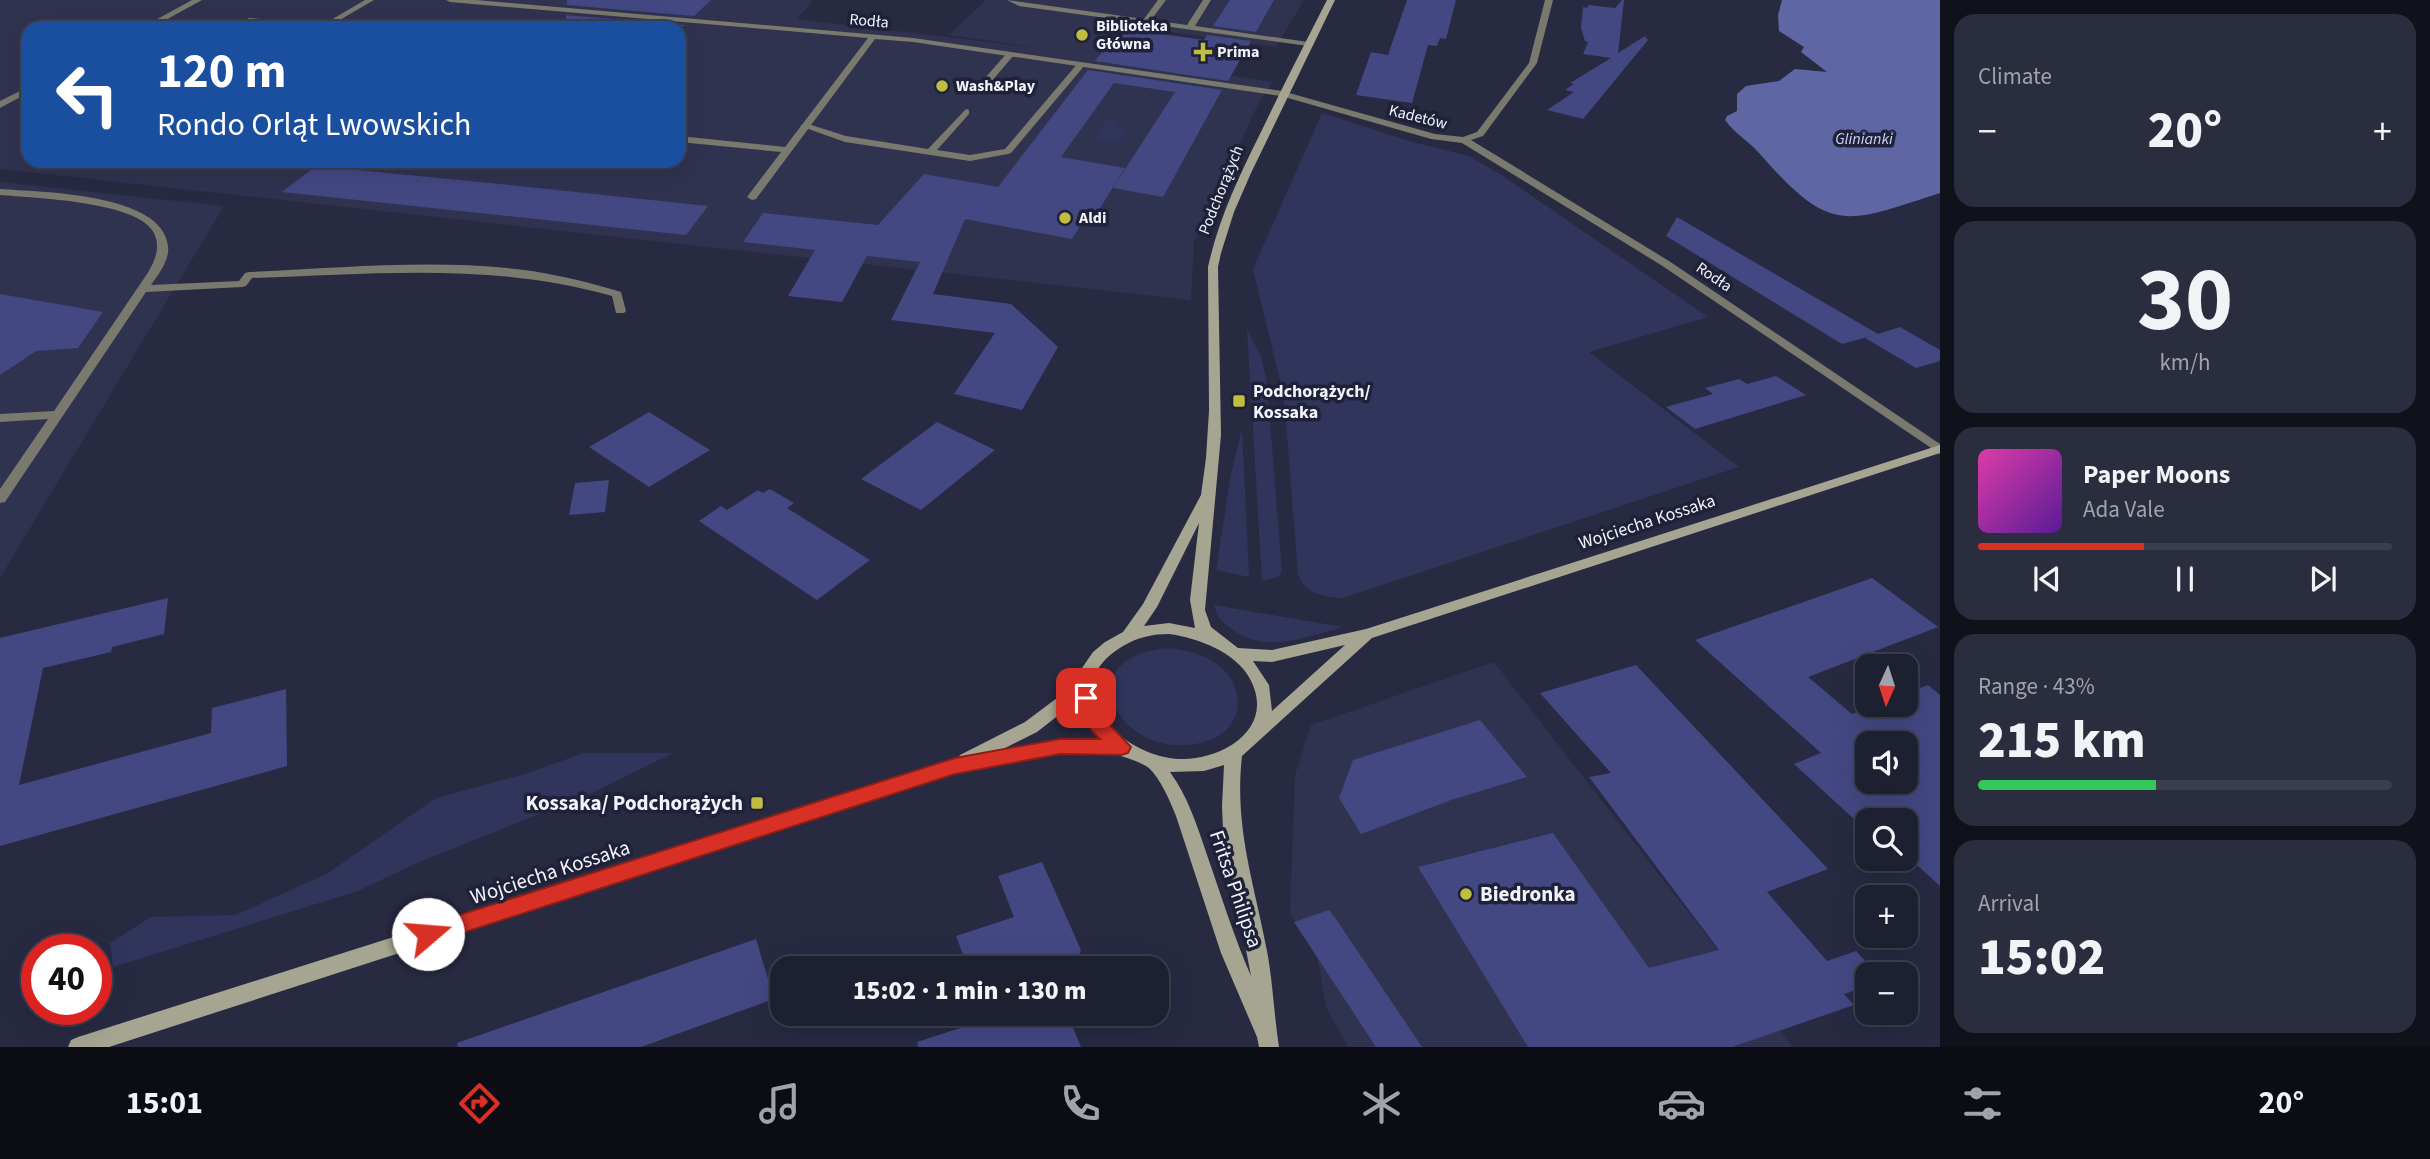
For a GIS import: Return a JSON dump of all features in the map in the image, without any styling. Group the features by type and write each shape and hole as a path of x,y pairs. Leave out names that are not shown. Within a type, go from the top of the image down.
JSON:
{"street":[{"path":"158,21 198,0"},
{"path":"334,21 370,0"},
{"name":"Rodła","path":"450,0 873,37 1282,94"},
{"path":"1011,0 1019,4 1308,44"},
{"path":"1146,22 1162,0"},
{"path":"1190,27 1207,0"},
{"name":"Podchorążych","path":"1212,638 1203,628 1198,609 1214,455 1212,320 1215,254 1232,204 1282,94 1331,0"},
{"name":"Kadetów","path":"1282,94 1434,137 1464,140 1480,134 1533,63 1549,0"},
{"path":"249,20 262,21"},
{"path":"752,197 873,37"},
{"path":"988,80 1010,55"},
{"path":"805,127 845,139 970,158 1008,150 1082,65"},
{"path":"0,105 21,94"},
{"path":"930,152 966,112"},
{"path":"686,140 787,150"},
{"name":"Rodła","path":"1464,140 1665,263 1940,449"},
{"path":"0,192 115,205 145,216 161,233 163,244 162,256 143,289 0,499"},
{"path":"143,289 242,284 248,275 469,269 589,284 617,294 620,311"},
{"path":"0,418 59,414"},
{"name":"Wojciecha Kossaka","path":"1238,654 1272,656 1367,634 1940,449"},
{"name":"Podchorążych","path":"1130,634 1149,607 1180,543 1208,494"},
{"path":"1156,629 1185,630 1212,638 1238,654 1255,673 1264,695 1264,717 1254,738 1234,754 1217,762 1175,766 1153,761 1121,747 1097,725 1090,712 1085,686 1091,664 1107,646 1130,634 1156,629"},
{"name":"Wojciecha Kossaka","path":"1254,738 1367,634"},
{"name":"Wojciecha Kossaka","path":"955,766 1031,727 1085,686"},
{"name":"Wojciecha Kossaka","path":"78,1047 118,1040 955,766 1060,746 1121,747"},
{"name":"Fritsa Philipsa","path":"1234,754 1229,785 1230,823 1258,952 1268,1041"},
{"name":"Fritsa Philipsa","path":"1153,761 1175,792 1185,816 1231,953 1268,1041"}],"shaded area":[{"path":"0,0 813,0 797,19 1045,49 949,35 986,0 1304,0 1276,47 1157,30 1134,61 1273,82 1260,100 1194,242 1191,300 0,169"},
{"path":"1322,113 1409,141 1469,156 1500,174 1708,317 1589,352 1739,467 1343,598 1322,595 1305,586 1298,574 1284,397 1253,269"},
{"path":"1108,119 1115,120 1126,131 1118,143 1094,139"},
{"path":"0,182 224,206 0,578"},
{"path":"1247,329 1262,359 1267,384 1282,571 1278,577 1262,581"},
{"path":"1242,428 1249,577 1216,570 1231,474"},
{"path":"1214,605 1343,627 1284,642 1256,641 1242,636 1221,620"},
{"path":"1168,648 1203,656 1216,663 1230,677 1235,687 1235,718 1229,727 1210,740 1180,745 1153,740 1131,727 1116,709 1111,690 1116,671 1135,656"},
{"path":"1494,662 1793,1047 1348,1047 1326,1007 1317,954 1290,914 1295,775 1311,725"},
{"path":"584,753 673,753 592,793 417,863 358,891 113,967 112,942 151,917 236,915 328,873 436,798 525,774"}],"water":[{"name":"Glinianki","path":"1782,0 1940,0 1940,193 1860,216 1841,216 1823,210 1805,199 1729,125 1725,120 1737,111 1737,94 1746,86 1779,81 1795,69 1827,72 1801,52 1804,47 1779,31 1778,15"}],"building":[{"path":"567,0 711,0 694,16 567,5"},
{"path":"1230,0 1274,0 1256,32 1213,26"},
{"path":"1407,0 1456,0 1446,39 1440,38 1437,46 1428,45 1412,103 1356,95 1371,52 1388,55"},
{"path":"1622,0 1618,53 1645,36 1648,40 1583,119 1547,110 1574,92 1565,90 1574,84 1570,83 1611,58 1583,54 1588,42 1585,41 1581,28 1583,7 1588,8 1588,5 1615,8"},
{"path":"566,15 637,21 566,21"},
{"path":"1120,28 1204,40 1207,35 1251,41 1228,81 1095,61"},
{"path":"1088,70 1222,90 1163,197 1113,188 1175,92 1114,83 1061,157 1125,168 1097,213 1089,211 1072,239 965,219 933,294 1011,304 1058,347 1022,410 954,394 995,333 891,320 920,262 867,256 842,302 788,296 815,250 743,242 763,213 878,225 924,174 998,187"},
{"path":"313,168 336,168 708,206 686,235 282,192"},
{"path":"1677,217 1878,334 1842,344 1666,236"},
{"path":"0,294 103,312 78,348 36,351 0,375"},
{"path":"1900,327 1940,350 1940,361 1916,368 1865,338"},
{"path":"1776,376 1806,395 1695,429 1666,407 1713,394 1705,388 1739,379 1747,384"},
{"path":"649,412 710,450 649,487 589,447"},
{"path":"937,422 995,450 921,510 861,479"},
{"path":"609,480 605,512 569,515 575,483"},
{"path":"770,489 794,503 787,508 870,560 817,600 699,521 721,506 727,510 758,490 763,493"},
{"path":"1872,578 1938,627 1868,654 1855,654 1855,659 1808,677 1852,714 1855,713 1855,718 1918,718 1918,689 1928,685 1940,695 1940,886 1918,866 1918,808 1855,808 1855,820 1794,764 1821,753 1695,640"},
{"path":"168,598 164,634 112,647 111,652 43,668 19,785 211,733 212,708 286,689 287,766 0,846 0,638"},
{"path":"1636,665 1828,869 1767,892 1827,961 1856,951 1866,962 1855,962 1855,990 1844,994 1854,1005 1732,1047 1528,1047 1418,867 1553,833 1649,968 1719,950 1589,777 1611,773 1540,693"},
{"path":"1480,720 1527,777 1451,800 1361,834 1339,798 1353,760"},
{"path":"1042,862 1081,950 1079,956 964,956 956,936 1014,917 998,876"},
{"path":"1329,910 1422,1047 1376,1047 1294,922"},
{"path":"756,939 770,986 770,1000 641,1047 458,1047 457,1043"},
{"path":"966,1026 1072,1026 1081,1047 918,1047 917,1042"}],"place":[{"name":"Biblioteka Główna","path":"1082,35"},
{"name":"Prima","path":"1203,52"},
{"name":"Wash&Play","path":"942,86"},
{"name":"Aldi","path":"1065,218"},
{"name":"Podchorążych/ Kossaka","path":"1239,401"},
{"name":"Kossaka/ Podchorążych","path":"757,803"},
{"name":"Biedronka","path":"1466,894"}],"route":[{"path":"428,934 955,766 1060,746 1121,747 1097,725 1086,698"}]}
